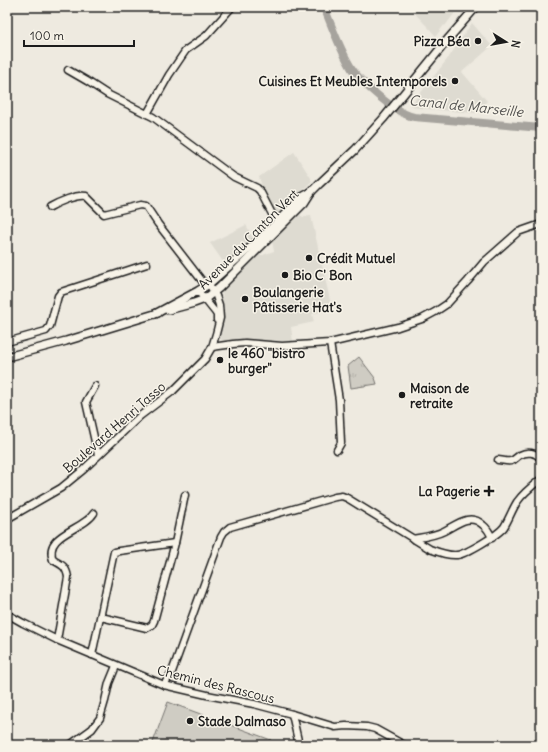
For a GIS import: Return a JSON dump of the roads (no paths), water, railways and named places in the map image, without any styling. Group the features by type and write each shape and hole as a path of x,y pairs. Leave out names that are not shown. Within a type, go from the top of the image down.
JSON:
{"street":[{"path":"147,114 169,75 186,50 206,36 232,7"},
{"path":"449,38 470,7"},
{"path":"449,38 476,7"},
{"name":"Avenue du Canton Vert","path":"7,357 66,341 205,299 214,292 281,223 302,197 311,192 355,150 449,38"},
{"path":"68,70 87,80 107,94 153,117 234,177 257,188 272,214 281,223"},
{"name":"Boulevard Henri Tasso","path":"7,520 61,488 83,470 140,416 173,391 205,359 212,348 220,318 220,312 214,292 158,224 146,206 140,205 104,214 86,196 83,195 62,201 50,207"},
{"name":"Avenue du Canton Vert","path":"155,314 207,285 261,238 281,223"},
{"path":"212,348 245,343 282,346 330,343 398,327 422,319 436,312 447,304 484,262 518,232 541,224"},
{"path":"7,342 46,331 50,326 58,296 61,292 148,264"},
{"name":"Boulevard Henri Tasso","path":"198,291 217,315 216,334"},
{"path":"330,343 339,400 341,443 337,450"},
{"path":"94,386 86,402 98,455"},
{"path":"498,460 512,461 519,455 529,452 538,454 541,459"},
{"path":"164,685 172,672 221,538 224,532 230,527 342,496 430,549 442,554 458,555 492,538 504,527 517,502 525,492 541,479"},
{"path":"101,617 147,628 152,625 175,543 185,495"},
{"path":"57,640 68,577 65,567 53,560 51,556 54,542 85,522 94,512"},
{"path":"413,538 431,536 466,520 472,520 484,525 492,538"},
{"path":"92,656 114,552 175,543"},
{"name":"Chemin des Rascous","path":"7,614 92,656 164,685 207,696 254,704 335,727 367,727 404,745"},
{"path":"70,745 92,729 100,718 109,683 116,666"},
{"path":"292,714 300,745"}],"waterway":[{"name":"Canal de Marseille","path":"324,7 340,46 352,69 375,93 401,112 414,117 541,128"}],"place":[{"name":"Pizza Béa","path":"478,41"},
{"name":"Cuisines Et Meubles Intemporels","path":"455,81"},
{"name":"Crédit Mutuel","path":"309,258"},
{"name":"Bio C' Bon","path":"285,275"},
{"name":"Boulangerie Pâtisserie Hat's","path":"245,299"},
{"name":"le 460 \"bistro burger\"","path":"220,360"},
{"name":"Maison de retraite","path":"402,395"},
{"name":"La Pagerie","path":"489,491"},
{"name":"Stade Dalmaso","path":"190,721"}]}
